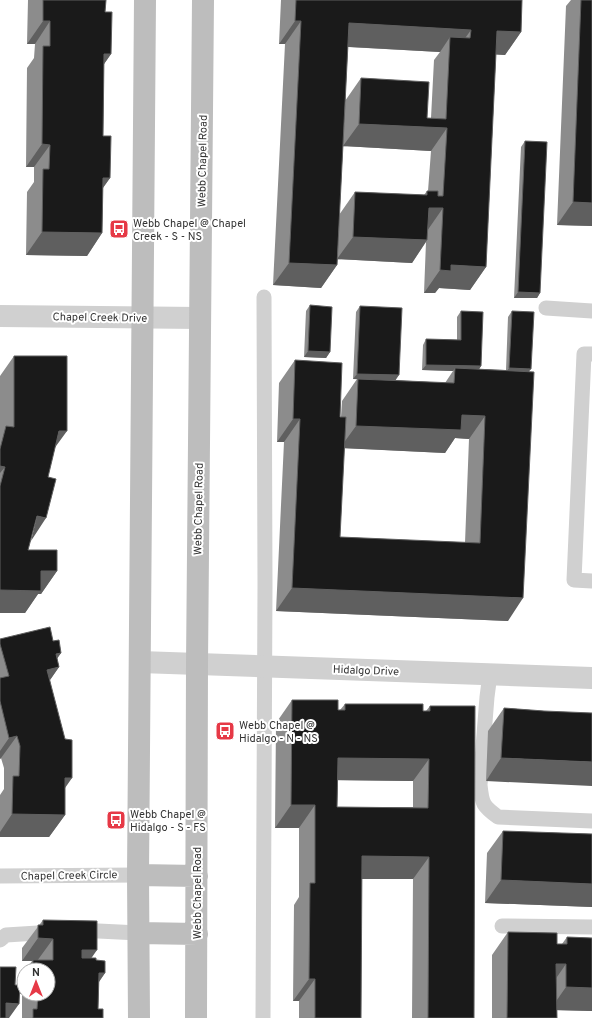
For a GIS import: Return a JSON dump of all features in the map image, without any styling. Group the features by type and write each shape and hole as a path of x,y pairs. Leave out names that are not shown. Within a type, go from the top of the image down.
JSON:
{"main road":[{"path":"139,1018 138,874 145,0"},
{"name":"Webb Chapel Road","path":"196,1018 196,664 203,0"},
{"path":"138,874 196,876"},
{"path":"139,933 196,934"}],"street":[{"name":"Chapel Creek Drive","path":"0,316 200,318"},
{"name":"Hidalgo Drive","path":"140,662 592,678"}],"lane":[{"path":"263,1018 265,585 264,297"},
{"path":"546,308 592,311"},
{"path":"592,354 584,354 574,580 592,581"},
{"path":"490,674 480,785 481,799 487,809 498,817 592,821"},
{"name":"Chapel Creek Circle","path":"0,876 138,874"},
{"path":"502,926 592,927"},
{"path":"0,940 6,935 76,930 139,933"}],"building":[{"path":"43,0 106,0 105,12 112,12 111,54 104,54 103,136 111,136 110,178 103,178 102,233 42,232 43,169 49,169 50,145 42,144 43,46 50,46 50,21 43,21"},
{"path":"296,0 522,0 521,32 497,31 486,267 451,265 451,271 440,270 443,208 429,208 427,240 353,237 355,192 427,195 427,191 438,191 438,196 443,196 447,128 359,124 361,78 429,82 427,118 446,119 450,37 470,38 471,30 349,23 337,265 289,263 301,21 295,21"},
{"path":"581,0 592,0 592,203 573,202"},
{"path":"525,141 547,142 540,293 518,292"},
{"path":"310,305 332,307 330,352 308,351"},
{"path":"360,306 402,308 399,375 357,374"},
{"path":"461,311 483,312 481,366 426,365 426,339 461,340"},
{"path":"512,311 534,312 531,369 509,368"},
{"path":"14,356 67,356 67,431 59,431 48,477 56,479 46,518 37,516 28,550 57,550 57,571 41,571 41,591 0,590 0,486 5,467 0,466 0,449 6,426 14,427"},
{"path":"295,360 342,363 340,417 346,417 340,537 480,543 485,416 462,415 461,430 356,426 358,379 454,383 455,368 534,372 523,598 292,588 300,419 293,419"},
{"path":"50,627 53,641 59,640 61,653 56,654 59,667 47,670 65,739 72,740 72,778 65,778 65,815 12,814 13,776 19,776 20,746 17,736 9,738 0,701 0,678 9,676 0,639"},
{"path":"292,700 338,700 338,710 345,710 345,704 423,704 423,711 430,711 430,706 475,706 474,1018 428,1018 429,857 362,856 361,1018 315,1018 315,979 309,979 310,883 315,883 315,805 291,805","holes":["338,758 429,759 428,808 337,807"]},
{"path":"504,708 592,713 592,762 501,758"},
{"path":"503,831 592,834 592,884 501,880"},
{"path":"43,920 97,921 97,950 82,950 82,958 96,958 96,960 105,961 105,973 99,973 98,1009 103,1009 103,1018 33,1018 33,1009 37,1009 37,1002 56,1002 56,962 33,962 33,960 53,960 53,939 38,938 38,925 43,925"},
{"path":"508,932 557,933 557,944 567,944 567,937 592,938 592,988 566,987 566,964 556,964 557,1018 507,1018"},
{"path":"0,967 16,967 16,1002 19,1002 19,1004 6,1003 6,1018 0,1018"}],"place":[{"name":"Webb Chapel @ Chapel Creek - S - NS","path":"119,229"},
{"name":"Webb Chapel @ Hidalgo - N - NS","path":"225,731"},
{"name":"Webb Chapel @ Hidalgo - S - FS","path":"116,820"}]}
